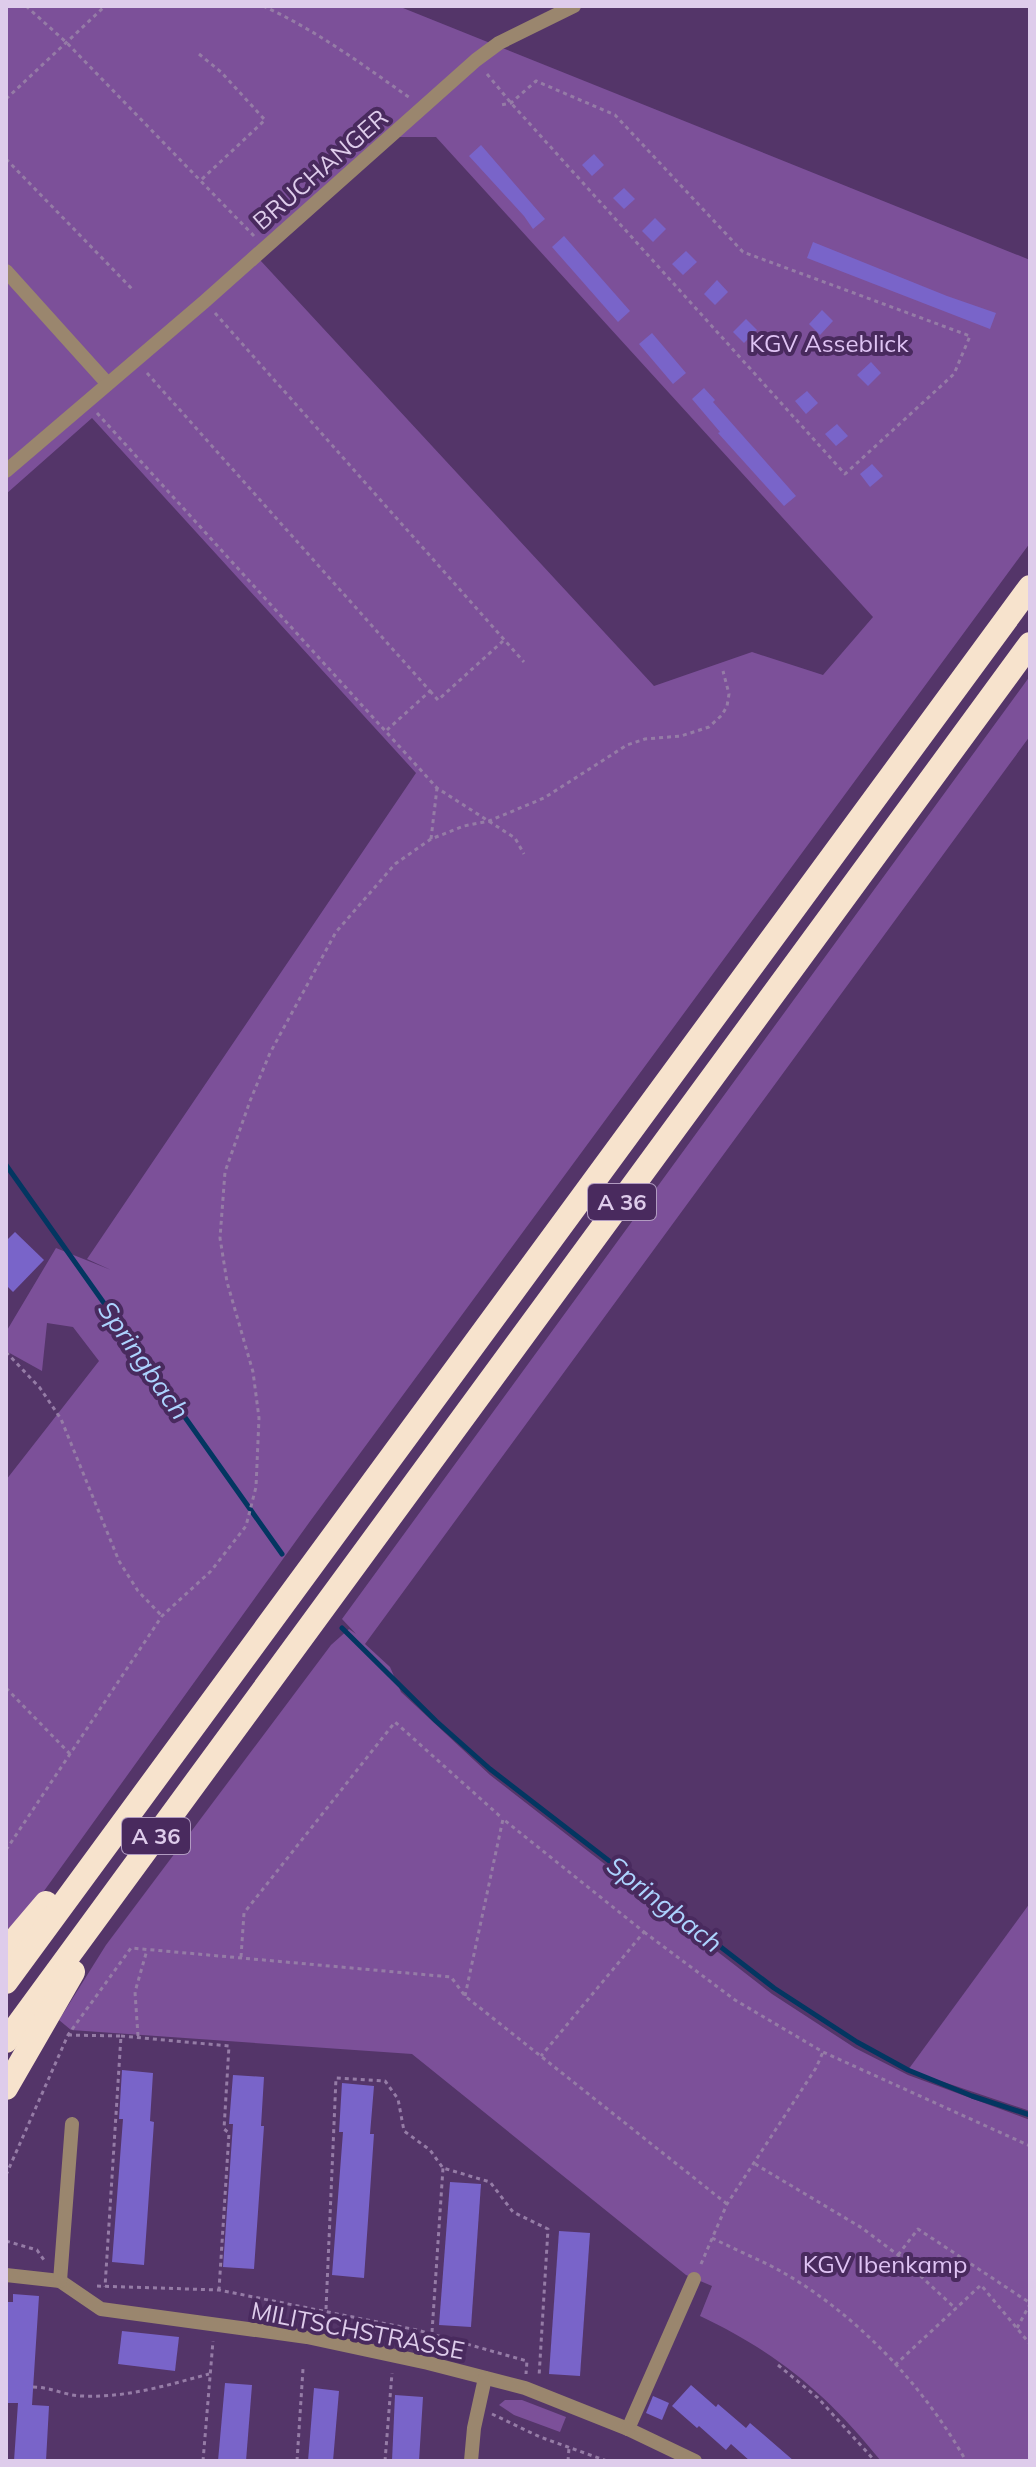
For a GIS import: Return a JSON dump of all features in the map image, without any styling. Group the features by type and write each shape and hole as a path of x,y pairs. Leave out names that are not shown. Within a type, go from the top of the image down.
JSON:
{"highway":[{"name":"A 36","path":"6,1982 1030,587"},
{"name":"A 36","path":"6,2041 1030,644"},
{"path":"6,1950 39,1910 97,1855"},
{"path":"6,2088 73,1972 99,1913"}],"street":[{"name":"BRUCHANGER","path":"6,471 204,302 476,60 499,43 574,6"},
{"path":"6,271 107,383"},
{"path":"60,2281 72,2124"},
{"name":"MILITSCHSTRASSE","path":"6,2275 60,2281 101,2309 307,2337 485,2378 531,2391 628,2429 695,2461"},
{"path":"628,2429 694,2279"},
{"path":"471,2461 485,2378"}],"path":[{"path":"26,6 67,43 265,247"},
{"path":"263,6 340,49 423,108"},
{"path":"6,99 103,8"},
{"path":"199,54 221,72 265,120 200,181"},
{"path":"476,60 511,103 845,474 954,374 970,336 743,252 615,115 536,81 511,103 501,105"},
{"path":"6,159 134,291"},
{"path":"204,302 524,662"},
{"path":"135,360 438,700 505,640"},
{"path":"87,401 437,788 515,838 524,854"},
{"path":"6,1850 162,1616 211,1571 246,1526 256,1487 259,1418 253,1372 227,1282 220,1238 225,1172 270,1053 336,932 395,864 431,839 464,826 489,821 544,798 627,745 645,739 681,736 709,727 727,706 729,694 723,671"},
{"path":"387,730 430,691"},
{"path":"431,839 437,788"},
{"path":"6,1352 40,1388 61,1419 119,1561 138,1591 162,1616"},
{"path":"6,1688 71,1755"},
{"path":"241,1957 244,1913 395,1722 503,1819 735,2000 823,2052 1030,2146"},
{"path":"465,1996 503,1819"},
{"path":"541,2056 644,1932"},
{"path":"6,2175 68,2035 131,1948 451,1977 465,1996 727,2204"},
{"path":"138,2038 135,1992 147,1950"},
{"path":"68,2035 121,2036 229,2046 224,2129 229,2133 219,2290"},
{"path":"105,2287 121,2036"},
{"path":"694,2279 727,2204 816,2068 823,2052"},
{"path":"326,2309 336,2078 385,2081 398,2099 404,2131 430,2150 443,2168 490,2182 513,2212 548,2229 531,2391"},
{"path":"755,2164 837,2213 898,2255 956,2309"},
{"path":"432,2333 443,2168"},
{"path":"898,2255 918,2229 1030,2304 1017,2328"},
{"path":"712,2238 775,2268 852,2322 895,2365 934,2411 966,2461"},
{"path":"6,2241 37,2250 60,2281 105,2287 219,2290 326,2309 432,2333 527,2361 531,2391"},
{"path":"895,2365 981,2285 1030,2344"},
{"path":"203,2461 211,2352"},
{"path":"385,2461 393,2356"},
{"path":"778,2365 818,2398 875,2461"},
{"path":"297,2461 303,2369"},
{"path":"33,2387 79,2396 101,2396 157,2388 209,2374"},
{"path":"478,2407 513,2425 607,2461"},
{"path":"568,2461 569,2448"}],"green space":[{"name":"KGV Asseblick","path":"6,6 398,6 1030,260 1030,543 311,1520 44,1891 6,1931 6,1480 99,1361 73,1327 47,1323 42,1371 6,1351 6,1332 56,1248 111,1270 87,1259 416,773 92,418 6,494","holes":["398,137 436,137 873,617 823,675 752,652 654,686 260,260"]},
{"name":"KGV Ibenkamp","path":"1030,676 1030,736 365,1644 390,1667 401,1692 490,1775 772,1994 855,2048 908,2075 1030,2120 1030,2461 881,2461 841,2415 800,2377 754,2345 700,2316 712,2286 686,2275 412,2054 71,2030 59,2020 106,1945 331,1645 349,1629 356,1634 342,1619"},
{"path":"1030,1903 1030,2111 908,2070"},
{"path":"505,2400 522,2400 566,2417 560,2432 514,2415 499,2405"}],"building":[{"path":"481,145 545,219 533,229 469,156"},
{"path":"594,154 604,165 592,176 582,165"},
{"path":"624,188 635,199 624,209 613,198"},
{"path":"655,218 666,229 653,242 642,231"},
{"path":"564,236 630,311 618,322 552,247"},
{"path":"813,242 996,313 990,329 807,258"},
{"path":"686,251 697,262 683,275 672,264"},
{"path":"717,280 728,292 715,305 704,294"},
{"path":"822,310 833,321 820,335 809,324"},
{"path":"746,319 757,330 744,343 733,332"},
{"path":"652,333 686,373 673,384 639,344"},
{"path":"871,362 881,373 868,386 857,375"},
{"path":"704,388 796,496 784,506 718,433 692,399"},
{"path":"807,391 818,403 806,414 795,401"},
{"path":"837,424 848,436 836,446 825,434"},
{"path":"872,464 883,476 870,487 860,474"},
{"path":"15,1232 44,1260 13,1292 6,1285 6,1241"},
{"path":"122,2070 153,2073 150,2121 154,2122 144,2265 112,2262 123,2119 119,2119"},
{"path":"233,2075 264,2077 261,2126 264,2126 254,2269 223,2267 233,2124 229,2124"},
{"path":"342,2083 374,2086 370,2134 374,2134 364,2278 332,2275 343,2132 339,2132"},
{"path":"450,2182 481,2184 471,2327 439,2325"},
{"path":"559,2231 590,2233 580,2376 549,2374"},
{"path":"13,2294 39,2296 32,2405 49,2406 46,2461 14,2461 18,2403 6,2403 8,2302 13,2302"},
{"path":"122,2331 179,2337 175,2371 118,2364"},
{"path":"225,2383 252,2385 246,2461 218,2461"},
{"path":"691,2385 746,2428 750,2423 794,2461 750,2461 731,2444 726,2450 672,2406"},
{"path":"314,2388 339,2391 333,2461 308,2461"},
{"path":"395,2395 423,2397 419,2461 392,2461"},
{"path":"653,2396 669,2403 662,2420 646,2413"}],"waterway":[{"name":"Springbach","path":"6,1165 282,1554"},
{"name":"Springbach","path":"342,1628 436,1721 490,1769 774,1988 857,2042 908,2070 1030,2115"}]}
